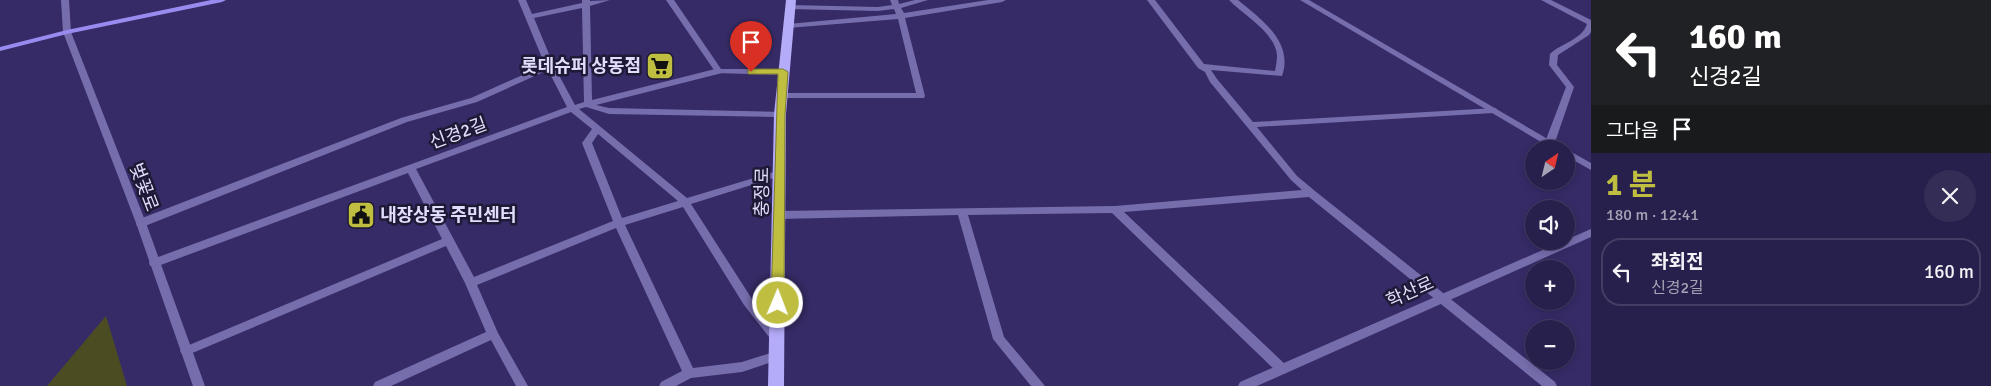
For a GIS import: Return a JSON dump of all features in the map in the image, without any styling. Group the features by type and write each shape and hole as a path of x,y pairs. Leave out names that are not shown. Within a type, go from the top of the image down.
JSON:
{"main road":[{"path":"0,50 67,32 193,3 222,0"},
{"name":"충정로","path":"776,386 780,114 790,4"}],"street":[{"name":"벚꽃로","path":"65,0 67,32 141,223 199,386"},
{"path":"522,0 550,66 572,108 684,202 748,302 777,339"},
{"path":"529,17 586,2 606,0"},
{"path":"670,0 719,71"},
{"path":"790,4 895,4 924,0"},
{"path":"788,26 901,16 1002,0"},
{"path":"1151,0 1201,66 1208,71 1213,80 1294,178 1310,193 1551,386"},
{"path":"1201,66 1278,74 1281,54 1278,44 1268,32 1233,0"},
{"path":"1304,0 1546,140"},
{"path":"1544,0 1591,23 1586,34 1554,54 1554,65 1570,87 1551,140"},
{"path":"586,2 588,105 609,111 780,114"},
{"path":"781,96 921,96 901,16 895,4"},
{"path":"141,223 404,120 474,100 550,66"},
{"name":"신경2길","path":"154,263 572,108 719,71 783,72"},
{"path":"1250,125 1493,110"},
{"path":"597,128 587,143 618,223 689,373"},
{"path":"1575,157 1591,167"},
{"path":"410,168 471,283 493,334 522,386"},
{"path":"471,283 618,223 780,173"},
{"path":"779,215 1115,209 1310,193"},
{"path":"1115,209 1282,369"},
{"path":"962,212 999,339 1039,386"},
{"name":"학산로","path":"1244,386 1591,232"},
{"path":"186,351 448,241"},
{"path":"379,386 493,334"},
{"path":"664,386 689,373 742,367 777,356"}],"shaded area":[{"path":"106,316 127,386 47,386"}],"place":[{"name":"롯데슈퍼 상동점","path":"660,66"},
{"name":"내장상동 주민센터","path":"361,215"}],"route":[{"path":"751,72 783,72 780,114 778,303"}]}
